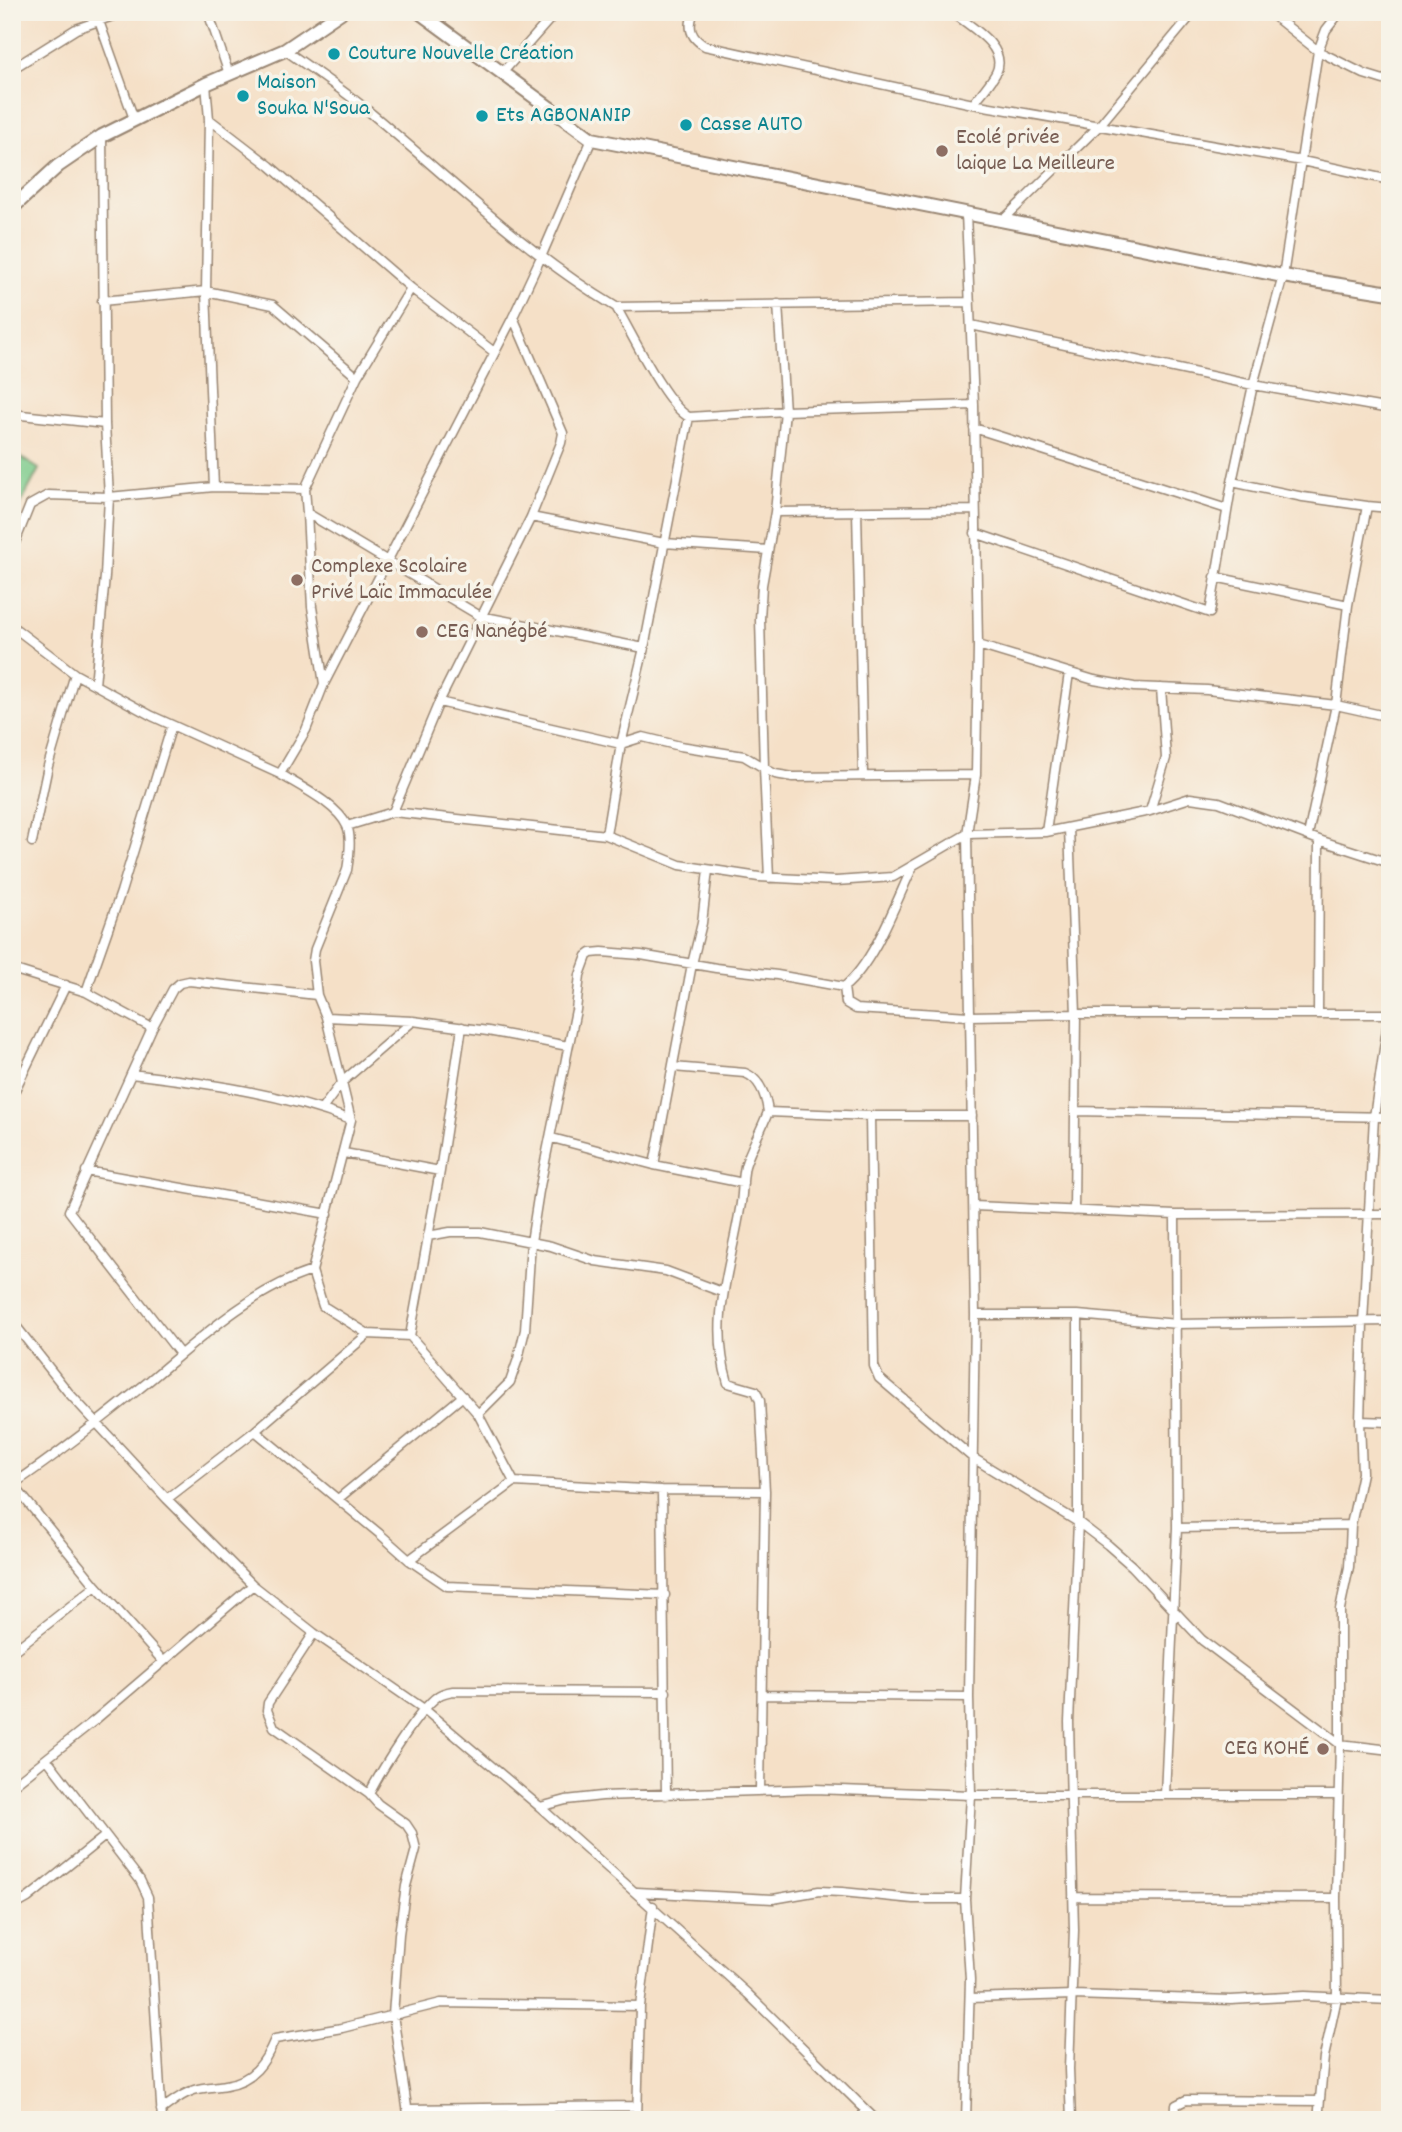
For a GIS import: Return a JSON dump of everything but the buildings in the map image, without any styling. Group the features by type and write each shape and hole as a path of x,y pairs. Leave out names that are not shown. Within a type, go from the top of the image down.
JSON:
{"street":[{"path":"12,57 16,67 76,29 124,12"},
{"path":"208,12 229,74"},
{"path":"12,208 58,166 102,136 206,84 285,50 341,12"},
{"path":"419,12 592,139 1283,276 1390,293"},
{"path":"503,72 556,12"},
{"path":"694,12 690,23 691,33 705,46 973,104 1302,161 1390,180"},
{"path":"952,12 984,38 998,56 999,65 995,75 973,104"},
{"path":"1003,220 1099,126 1194,12"},
{"path":"1269,12 1318,51 1355,70 1390,82"},
{"path":"975,533 1210,613 1232,482 1253,385 1283,276 1318,51 1325,30 1340,12"},
{"path":"99,21 134,119"},
{"path":"285,50 369,111 541,257 576,283 616,307 662,388 682,413 689,416 974,405"},
{"path":"206,84 209,119 206,291 214,487"},
{"path":"209,119 270,166 411,288 494,352"},
{"path":"95,685 109,497 104,424 102,136"},
{"path":"280,774 306,730 324,684 513,317 592,139"},
{"path":"966,213 974,405 978,645 976,775 967,834 975,1315 969,1697 971,1795 965,1899 970,1998 966,2120"},
{"path":"324,684 312,607 305,489 357,377 411,288"},
{"path":"102,301 206,291 273,304 357,377"},
{"path":"616,307 970,302"},
{"path":"769,878 760,619 762,585 775,512 785,411 778,304"},
{"path":"393,812 439,702 531,517 563,433 513,317"},
{"path":"971,325 1253,385 1390,409"},
{"path":"12,414 104,424"},
{"path":"606,835 621,744 644,648 689,416"},
{"path":"974,428 1227,509"},
{"path":"1232,482 1303,497 1390,508"},
{"path":"12,550 30,505 48,495 109,497 214,487 305,489"},
{"path":"1308,835 1336,705 1348,605 1367,506"},
{"path":"775,512 974,510"},
{"path":"857,511 863,776"},
{"path":"307,513 480,616 644,648"},
{"path":"531,517 664,543 768,550"},
{"path":"1215,577 1348,605"},
{"path":"12,626 75,674 172,725 280,774 331,807 347,826 347,870 315,949 313,972 351,1119 312,1271 323,1306 368,1334 410,1336 478,1414 514,1482"},
{"path":"978,645 1069,673 1134,687 1208,690 1336,705 1390,717"},
{"path":"1046,832 1069,673"},
{"path":"32,842 48,766 75,674"},
{"path":"1150,811 1166,758 1161,688"},
{"path":"439,702 621,744 643,737 744,756 775,774 793,777 976,775"},
{"path":"86,992 121,892 172,725"},
{"path":"347,826 393,812 606,835 669,862 708,870 769,878 836,881 886,878 913,866 967,834 1046,832 1150,811 1190,798 1219,802 1390,863"},
{"path":"1069,828 1076,1014 1074,1211"},
{"path":"1318,1013 1320,840"},
{"path":"478,1414 510,1382 525,1329 531,1242 539,1191 552,1138 583,963 591,953 641,955 844,988 854,980 868,959 913,866"},
{"path":"654,1165 702,922 708,870"},
{"path":"12,969 86,992 152,1028"},
{"path":"180,1354 69,1211 152,1028 173,989 180,983 189,981 317,995"},
{"path":"12,1096 66,985"},
{"path":"844,988 846,1003 856,1009 970,1017 1389,1011 1374,1117 1363,1323 1360,1421 1362,1473 1351,1525 1349,1567 1340,1609 1337,1998 1324,2057 1318,2120"},
{"path":"326,1017 413,1021 568,1046"},
{"path":"322,1109 342,1082 413,1021"},
{"path":"410,1336 440,1171 462,1027"},
{"path":"673,1067 753,1076 768,1112 754,1138 744,1169 740,1209 722,1292 720,1329 723,1365 728,1383 758,1394 765,1491 760,1790"},
{"path":"131,1074 246,1090 351,1119"},
{"path":"1076,1111 1390,1117"},
{"path":"768,1112 972,1116"},
{"path":"870,1116 874,1371 884,1383 973,1458 1078,1522 1132,1566 1202,1640 1340,1744 1390,1750"},
{"path":"552,1138 654,1165 743,1183"},
{"path":"344,1153 440,1171"},
{"path":"86,1171 328,1214"},
{"path":"974,1206 1175,1215 1390,1214"},
{"path":"1166,1796 1177,1528 1175,1215"},
{"path":"428,1236 450,1232 480,1232 551,1246 595,1261 666,1271 722,1292"},
{"path":"163,1661 96,1586 13,1484 97,1423 180,1354 260,1293 282,1281 312,1271"},
{"path":"975,1315 1078,1315 1177,1324 1390,1321"},
{"path":"1071,2120 1069,2068 1073,1995 1073,1897 1069,1722 1078,1522 1078,1315"},
{"path":"12,1321 68,1392 167,1499 253,1585 314,1633 424,1709 540,1807 748,1994 876,2120"},
{"path":"167,1499 255,1431 368,1334"},
{"path":"338,1499 463,1396"},
{"path":"1360,1421 1390,1422"},
{"path":"255,1431 409,1560 447,1586 665,1595"},
{"path":"409,1560 514,1482 663,1490 765,1491"},
{"path":"663,1490 666,1795"},
{"path":"1177,1528 1351,1525"},
{"path":"12,1786 253,1585"},
{"path":"12,1638 16,1649 96,1586"},
{"path":"314,1633 268,1703 269,1717 274,1727 369,1794 406,1824 412,1833 416,1849 406,1886 399,1934 393,2015 409,2120"},
{"path":"369,1794 424,1709 442,1693 666,1692"},
{"path":"763,1695 969,1697"},
{"path":"47,1759 140,1880 148,1897 161,2115"},
{"path":"540,1807 566,1800 602,1796 815,1789 971,1795 1337,1795"},
{"path":"12,1907 28,1898 106,1836"},
{"path":"637,1892 773,1899 819,1891 913,1899 965,1899"},
{"path":"1073,1897 1336,1898"},
{"path":"637,2120 640,2006 653,1906"},
{"path":"970,1998 1073,1995 1231,2000 1280,1996 1390,2000"},
{"path":"161,2115 185,2094 197,2089 236,2083 255,2073 261,2068 275,2039 342,2028 441,2003 640,2006"},
{"path":"1175,2120 1176,2105 1186,2100 1319,2101"},
{"path":"409,2109 636,2106"},
{"path":"860,2120 865,2110"}],"green space":[{"path":"12,452 39,469 12,520"}],"place":[{"name":"Couture Nouvelle Création","path":"334,54"},
{"name":"Maison Souka N'Soua","path":"243,96"},
{"name":"Ets AGBONANIP","path":"482,116"},
{"name":"Casse AUTO","path":"686,125"},
{"name":"Ecolé privée laique La Meilleure","path":"942,151"},
{"name":"Complexe Scolaire Privé Laïc Immaculée","path":"297,580"},
{"name":"CEG Nanégbé","path":"422,632"},
{"name":"CEG KOHÉ","path":"1323,1749"}]}
